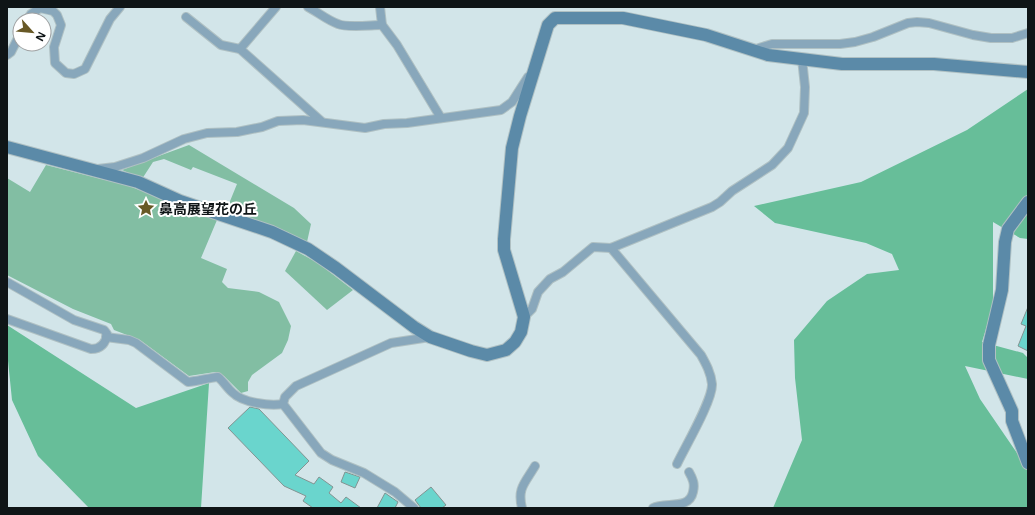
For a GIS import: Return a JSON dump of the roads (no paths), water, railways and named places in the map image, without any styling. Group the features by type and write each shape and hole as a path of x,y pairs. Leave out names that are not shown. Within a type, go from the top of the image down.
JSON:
{"street":[{"path":"34,12 40,8 53,11 57,15 61,25 54,48 55,63 66,73 74,74 85,69 110,19 120,7"},
{"path":"240,49 276,7"},
{"path":"308,7 322,15 327,20 340,25 382,25"},
{"path":"380,7 382,25 397,45 441,118"},
{"path":"186,17 221,45 240,49 320,121"},
{"path":"7,147 138,182 180,201 272,232 308,249 430,337 487,355 496,354 506,350 515,342 521,332 524,317 504,250 512,148 520,116 548,25 555,18 623,18 706,35 768,54 842,64 934,64 1028,72"},
{"path":"757,51 764,45 772,44 840,44 855,42 873,37 908,23 916,22 930,23 973,35 991,38 1012,38 1028,33"},
{"path":"524,317 532,309 538,292 550,279 563,272 593,247 611,248 712,207 732,191 772,165 788,148 804,113 805,87 802,59"},
{"path":"93,170 115,167 143,158 184,139 207,133 237,132 262,127 278,121 320,121 365,128 384,124 501,110 512,102 535,68"},
{"path":"1028,202 1008,229 1005,242 1002,290 993,325 989,353 989,360 1012,410 1012,421 1028,463"},
{"path":"611,248 701,355 710,373 712,385 711,393 704,411 677,464"},
{"path":"7,282 74,320 104,330 107,334 104,344 91,349 7,319"},
{"path":"106,337 129,340 136,343 188,382 202,381 218,377 233,394 241,398 272,406 283,404"},
{"path":"283,404 285,397 296,386 391,344 430,337"},
{"path":"283,404 321,453 332,460 364,473 395,492 414,508"},
{"path":"522,508 519,497 521,489 535,466"},
{"path":"653,508 656,506 678,505 690,500 693,494 694,486 693,479 689,472"}],"place":[{"name":"鼻高展望花の丘","path":"146,208"}]}
